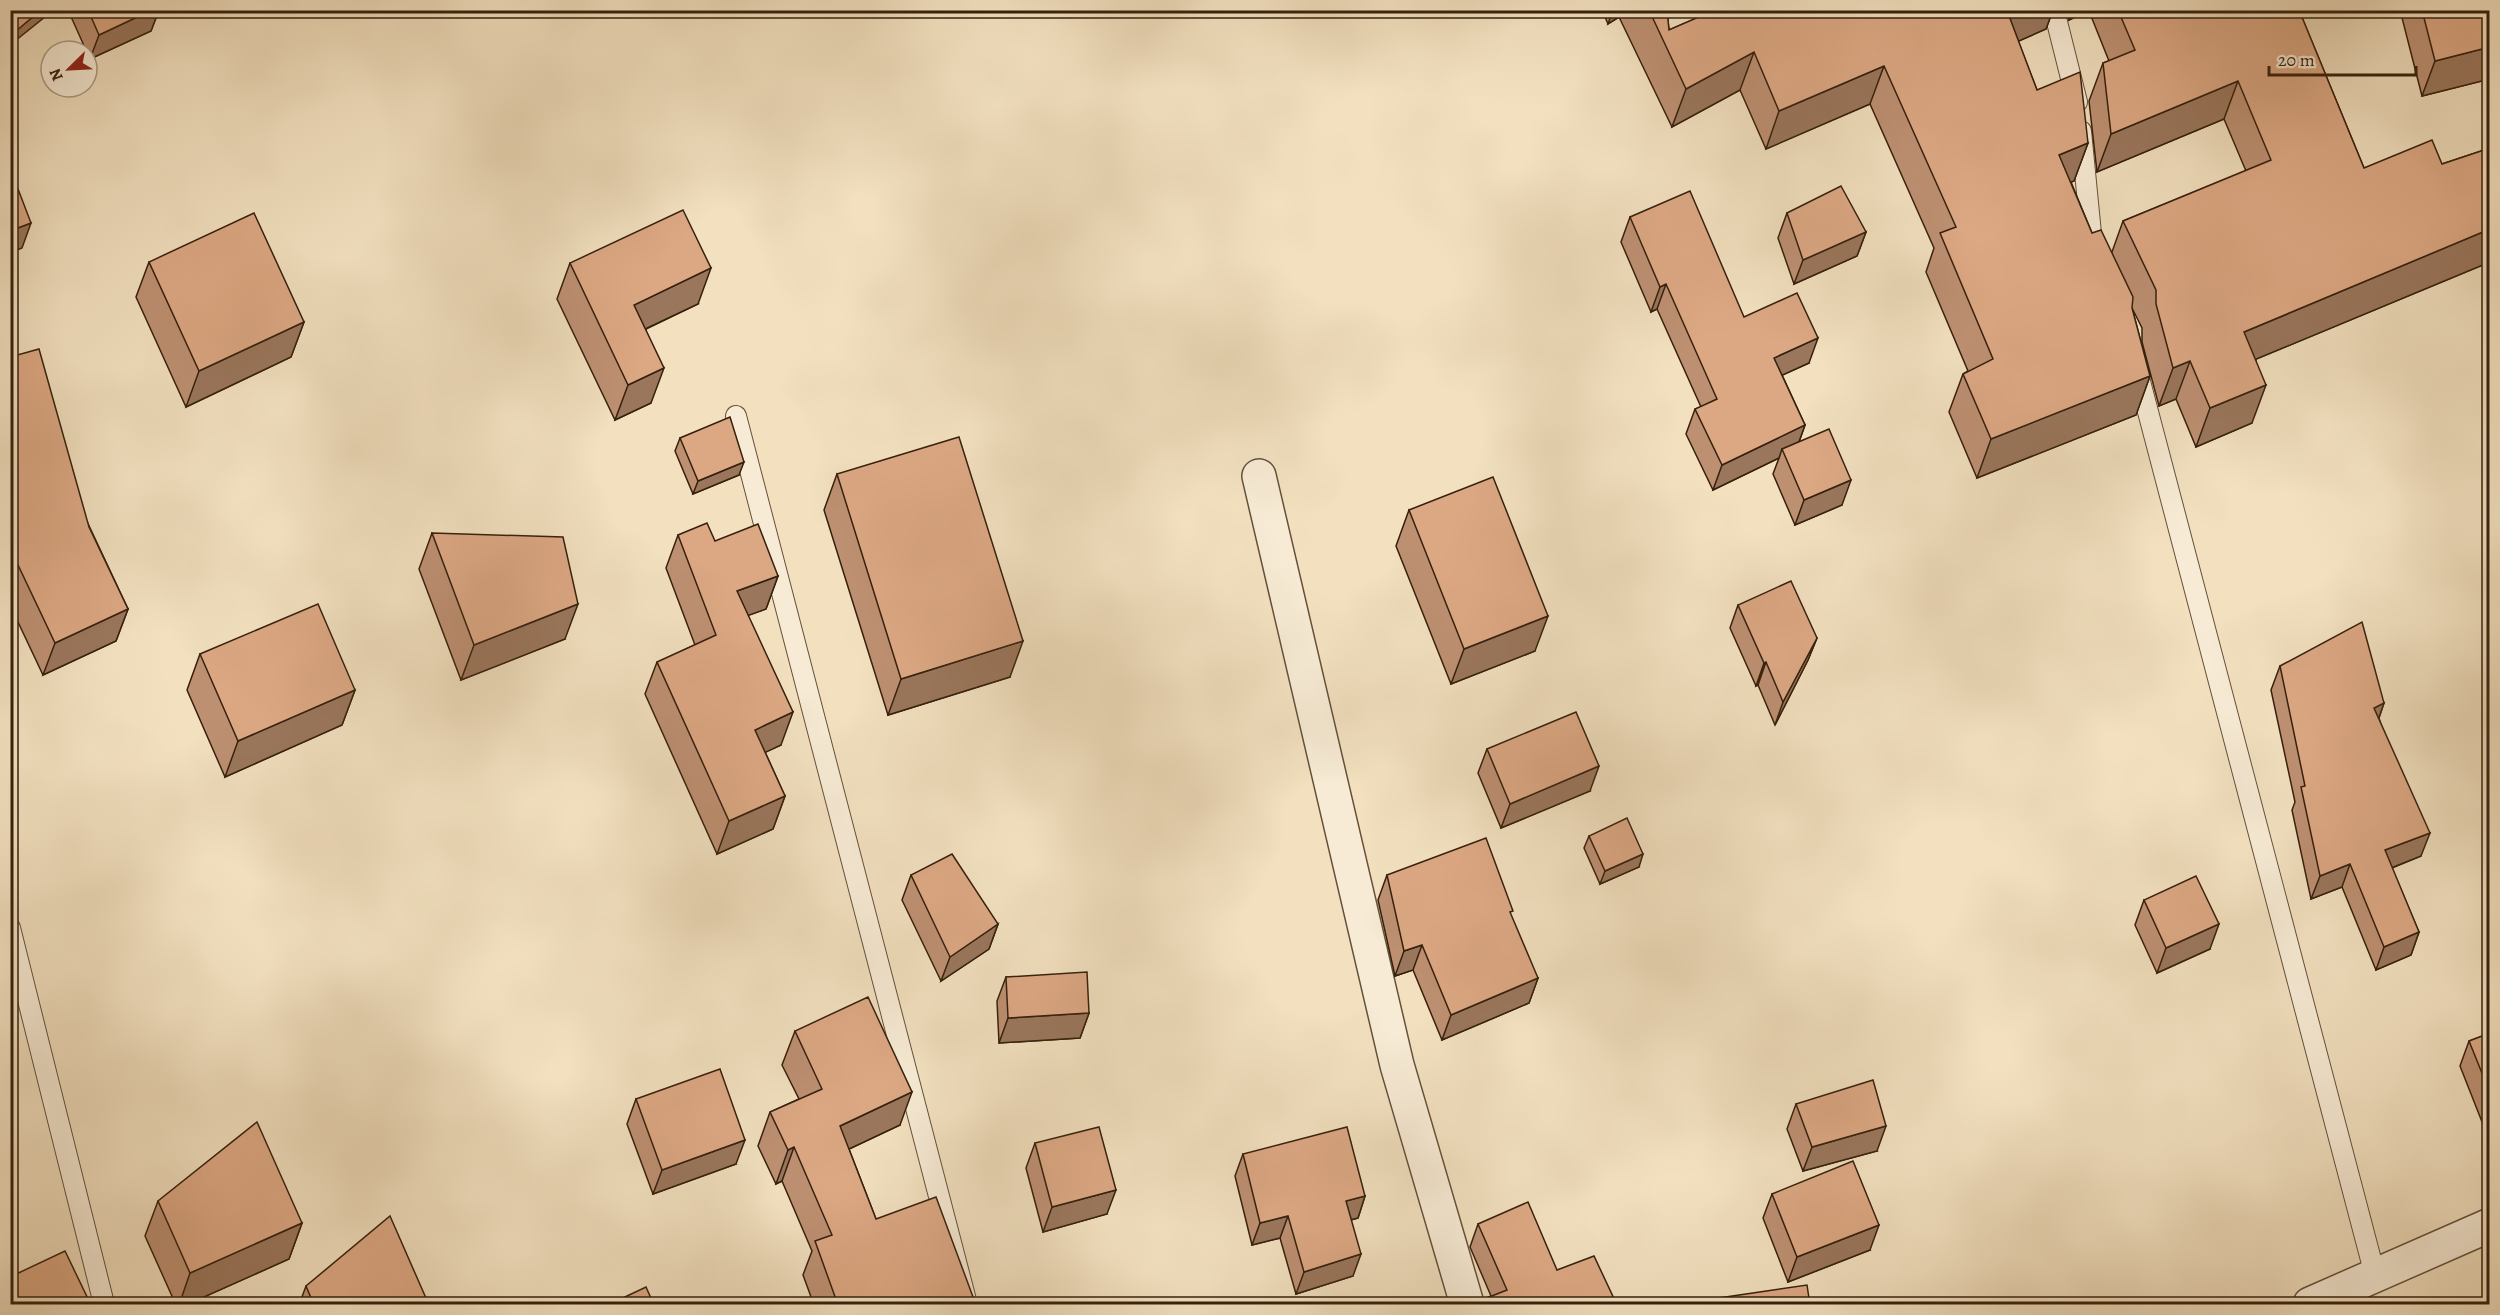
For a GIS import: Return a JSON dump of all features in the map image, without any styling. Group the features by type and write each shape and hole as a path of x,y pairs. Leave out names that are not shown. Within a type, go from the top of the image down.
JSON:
{"street":[{"path":"1259,476 1397,1065 1467,1305"},
{"path":"2310,1305 2490,1225"}],"lane":[{"path":"2054,10 2078,106 2093,253 2102,273"},
{"path":"2133,355 2375,1275"},
{"path":"736,416 968,1305"},
{"path":"10,928 104,1305"}],"building":[{"path":"10,10 41,10 10,36"},
{"path":"88,10 152,10 99,35"},
{"path":"1649,10 1667,10 1669,30 1715,10 2014,10 2008,13 2037,90 2080,72 2088,143 2059,155 2092,233 2101,230 2133,297 2132,308 2150,376 1991,439 1963,374 1993,359 1940,233 1956,227 1884,66 1779,111 1754,52 1686,89"},
{"path":"2118,10 2299,10 2364,168 2432,140 2442,164 2490,148 2490,229 2244,332 2266,385 2210,408 2190,361 2173,368 2156,304 2156,290 2123,221 2271,160 2238,81 2111,134 2103,63 2135,50"},
{"path":"2422,10 2490,10 2490,47 2435,61"},
{"path":"10,168 31,223 10,231"},
{"path":"1841,186 1866,232 1803,260 1787,213"},
{"path":"1690,191 1744,317 1797,293 1818,338 1774,358 1805,425 1722,465 1695,409 1717,399 1666,284 1660,287 1630,217"},
{"path":"683,210 711,268 634,305 664,368 628,385 570,263"},
{"path":"254,213 304,322 199,371 149,262"},
{"path":"39,349 89,527 128,609 55,643 10,548 10,357"},
{"path":"730,417 744,462 698,481 680,438"},
{"path":"1829,429 1851,480 1804,500 1782,449"},
{"path":"959,437 1023,641 901,679 837,474"},
{"path":"1493,477 1548,616 1464,649 1409,510"},
{"path":"707,523 715,541 758,524 778,576 737,591 793,712 755,730 785,796 729,821 657,662 716,635 678,535"},
{"path":"432,533 563,537 578,604 474,645"},
{"path":"1791,581 1817,638 1783,702 1738,605"},
{"path":"318,604 355,690 238,741 200,654"},
{"path":"2362,622 2384,703 2374,708 2430,833 2385,850 2419,932 2384,947 2350,864 2320,876 2301,787 2305,786 2280,666"},
{"path":"1576,712 1599,766 1510,804 1487,749"},
{"path":"1627,818 1643,854 1605,871 1589,836"},
{"path":"1486,838 1513,911 1510,912 1538,978 1451,1015 1422,945 1404,951 1387,875"},
{"path":"952,854 998,924 950,957 911,875"},
{"path":"2196,876 2219,924 2166,948 2144,900"},
{"path":"1087,972 1089,1013 1008,1018 1006,977"},
{"path":"868,997 912,1092 840,1126 876,1219 936,1197 976,1305 838,1305 815,1241 832,1235 794,1147 788,1150 770,1112 822,1089 795,1031"},
{"path":"2490,1033 2490,1093 2469,1041"},
{"path":"720,1069 745,1140 662,1170 636,1099"},
{"path":"1873,1080 1886,1126 1812,1147 1796,1104"},
{"path":"257,1122 302,1223 190,1273 158,1201"},
{"path":"1099,1127 1116,1190 1052,1207 1035,1143"},
{"path":"1347,1127 1365,1196 1346,1201 1361,1254 1304,1272 1288,1216 1260,1223 1243,1154"},
{"path":"1853,1161 1879,1225 1797,1257 1772,1194"},
{"path":"1528,1202 1557,1270 1594,1256 1617,1305 1486,1305 1484,1299 1507,1290 1478,1224"},
{"path":"390,1216 429,1305 314,1305 306,1286"},
{"path":"65,1251 91,1305 10,1305 10,1277"},
{"path":"1807,1285 1810,1305 1692,1305 1692,1302"},
{"path":"646,1287 654,1305 608,1305"}]}
